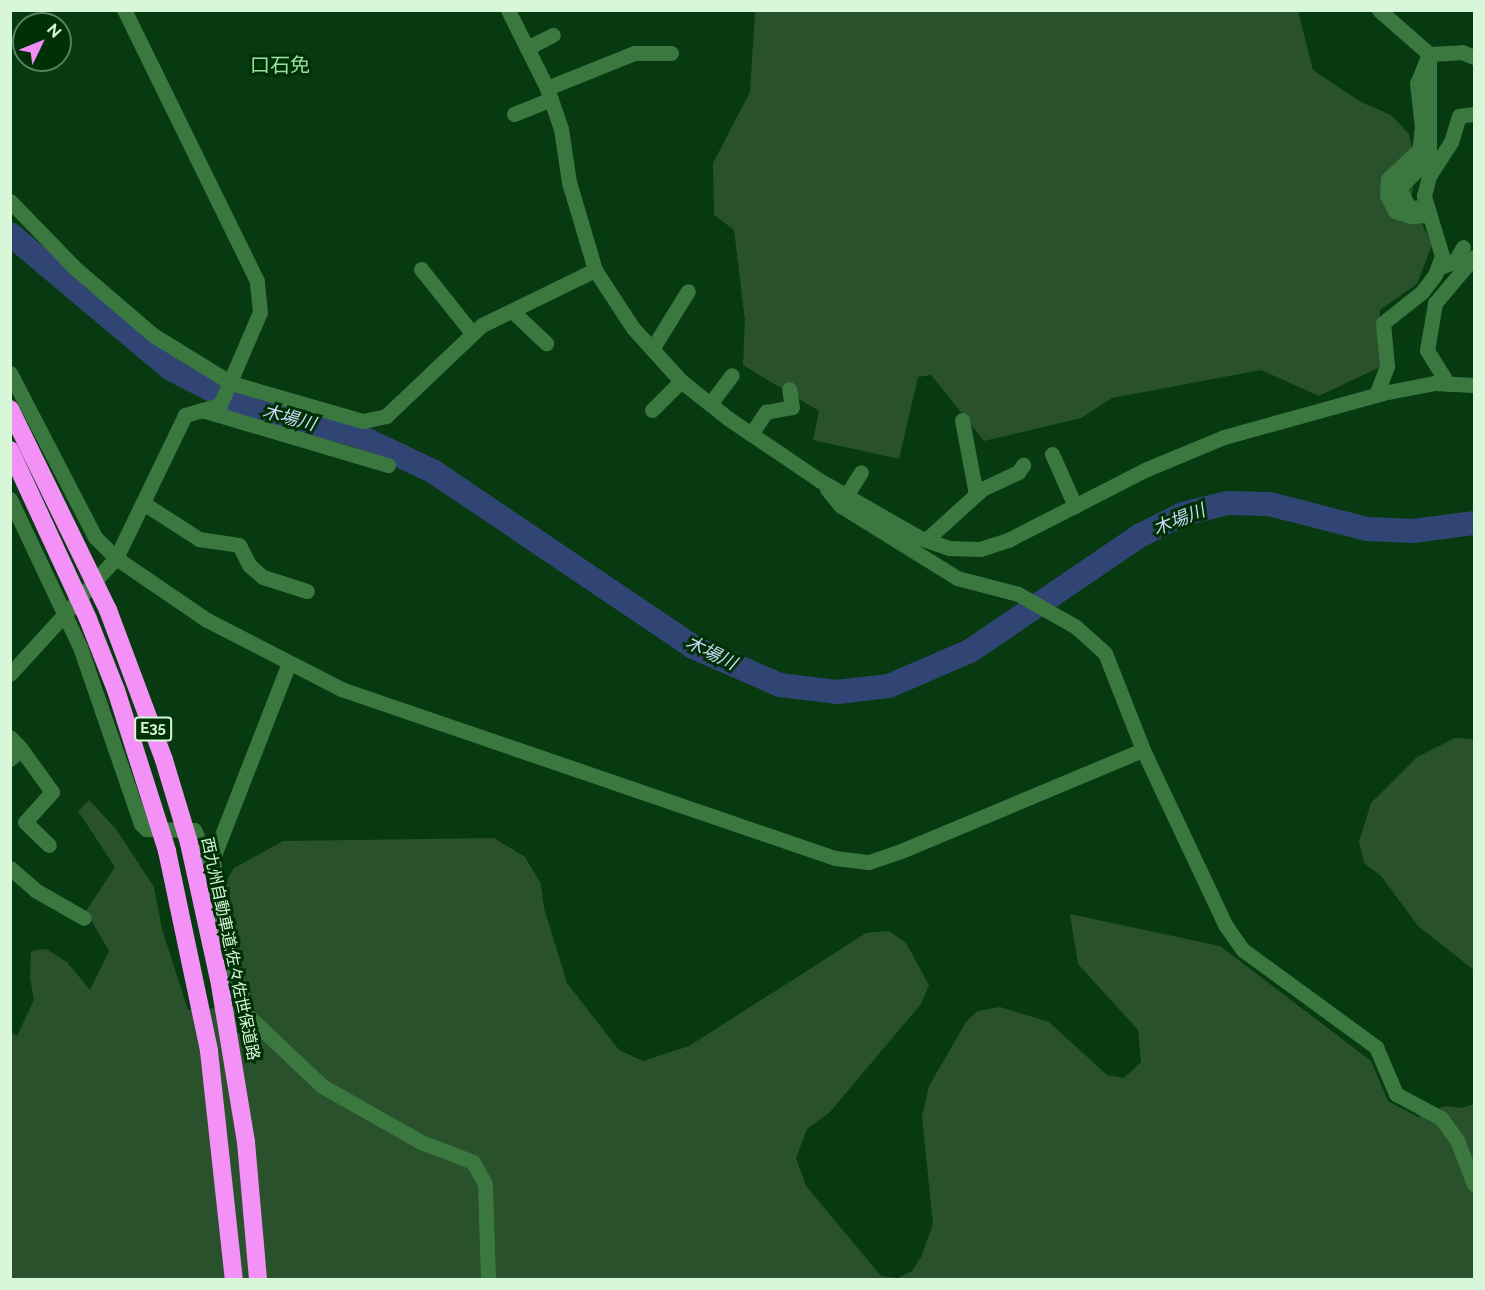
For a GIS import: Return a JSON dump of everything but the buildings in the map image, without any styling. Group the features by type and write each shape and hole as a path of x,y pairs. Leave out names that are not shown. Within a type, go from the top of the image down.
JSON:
{"highway":[{"name":"西九州自動車道;佐々佐世保道路","path":"10,408 108,610 164,760 207,920 235,1071 246,1142 258,1280"},
{"name":"E35","path":"10,450 88,619 144,770 184,919 209,1051 234,1280"}],"street":[{"path":"10,674 116,558 185,415 220,405 260,312 257,281 124,10"},
{"path":"508,10 549,94 561,129 569,182 595,270 633,328 681,381 751,434 819,480 926,540 949,548 980,549 1008,540 1147,469 1224,437 1376,395 1448,384 1474,385"},
{"path":"1379,10 1429,54 1462,52 1474,57"},
{"path":"527,48 553,35"},
{"path":"514,114 549,94 634,53 671,53"},
{"path":"1428,211 1410,216 1395,211 1388,179 1419,150 1422,127 1417,83 1429,54"},
{"path":"1437,272 1442,256 1424,196 1429,176 1451,142 1459,116 1474,114"},
{"path":"10,201 76,270 153,336 230,384 363,421 386,416 472,333 595,270"},
{"path":"1376,395 1387,366 1383,323 1437,272 1469,252"},
{"path":"1448,384 1427,350 1435,303 1451,285 1469,252"},
{"path":"421,269 472,333"},
{"path":"1437,272 1451,285"},
{"path":"652,349 688,291"},
{"path":"512,311 546,343"},
{"path":"10,373 95,537 116,558 207,620 341,689 836,858 869,862 947,834 1143,750"},
{"path":"710,404 732,375"},
{"path":"652,410 681,381"},
{"path":"751,434 766,412 792,406 789,389"},
{"path":"202,410 388,465"},
{"path":"962,420 976,494"},
{"path":"1052,454 1075,506"},
{"path":"926,540 976,494 1023,465"},
{"path":"846,496 861,472"},
{"path":"819,480 841,506 957,578 1018,594 1076,627 1105,653 1143,750 1226,926 1243,950 1376,1047 1396,1095 1441,1118 1457,1140 1474,1184"},
{"path":"10,499 104,709 141,824 146,829 194,830 214,869"},
{"path":"142,503 199,539 238,545 249,565 263,577 307,591"},
{"path":"289,663 213,858 218,916 248,1015 322,1086 421,1142 473,1162 482,1173 488,1280"},
{"path":"10,737 16,754 52,792 25,822 49,845"},
{"path":"10,868 35,890 84,918"}],"green space":[{"path":"755,11 1298,11 1313,70 1361,102 1391,115 1409,134 1416,168 1411,201 1432,245 1417,284 1380,310 1380,367 1319,396 1261,370 1112,398 1081,418 984,441 931,375 918,377 899,459 813,440 819,411 743,365 745,321 734,230 714,215 713,163 750,92"},
{"path":"1455,738 1474,739 1474,970 1418,926 1381,876 1364,863 1359,842 1371,803 1417,757"},
{"path":"89,800 116,829 154,887 162,929 188,1010 247,1006 219,894 234,868 283,841 494,838 525,857 541,884 544,908 567,983 619,1050 643,1061 689,1046 866,933 889,931 906,943 929,985 921,1004 830,1112 807,1129 796,1158 806,1186 881,1276 898,1278 912,1271 921,1257 933,1224 922,1116 929,1086 966,1022 978,1011 1000,1007 1049,1022 1107,1075 1124,1078 1141,1062 1138,1030 1078,964 1070,914 1220,946 1371,1061 1388,1101 1418,1117 1445,1106 1461,1108 1474,1104 1474,1279 11,1279 10,1032 17,1036 34,1000 30,978 31,951 46,949 67,962 90,990 109,951 86,911 115,867 78,811"}],"waterway":[{"name":"木場川","path":"10,234 171,369 241,405 359,436 434,472 693,647 780,685 837,692 889,686 970,651 1141,535 1183,514 1227,503 1269,504 1367,529 1413,531 1474,523"}],"district":[{"name":"口石免","path":"280,65"}]}
